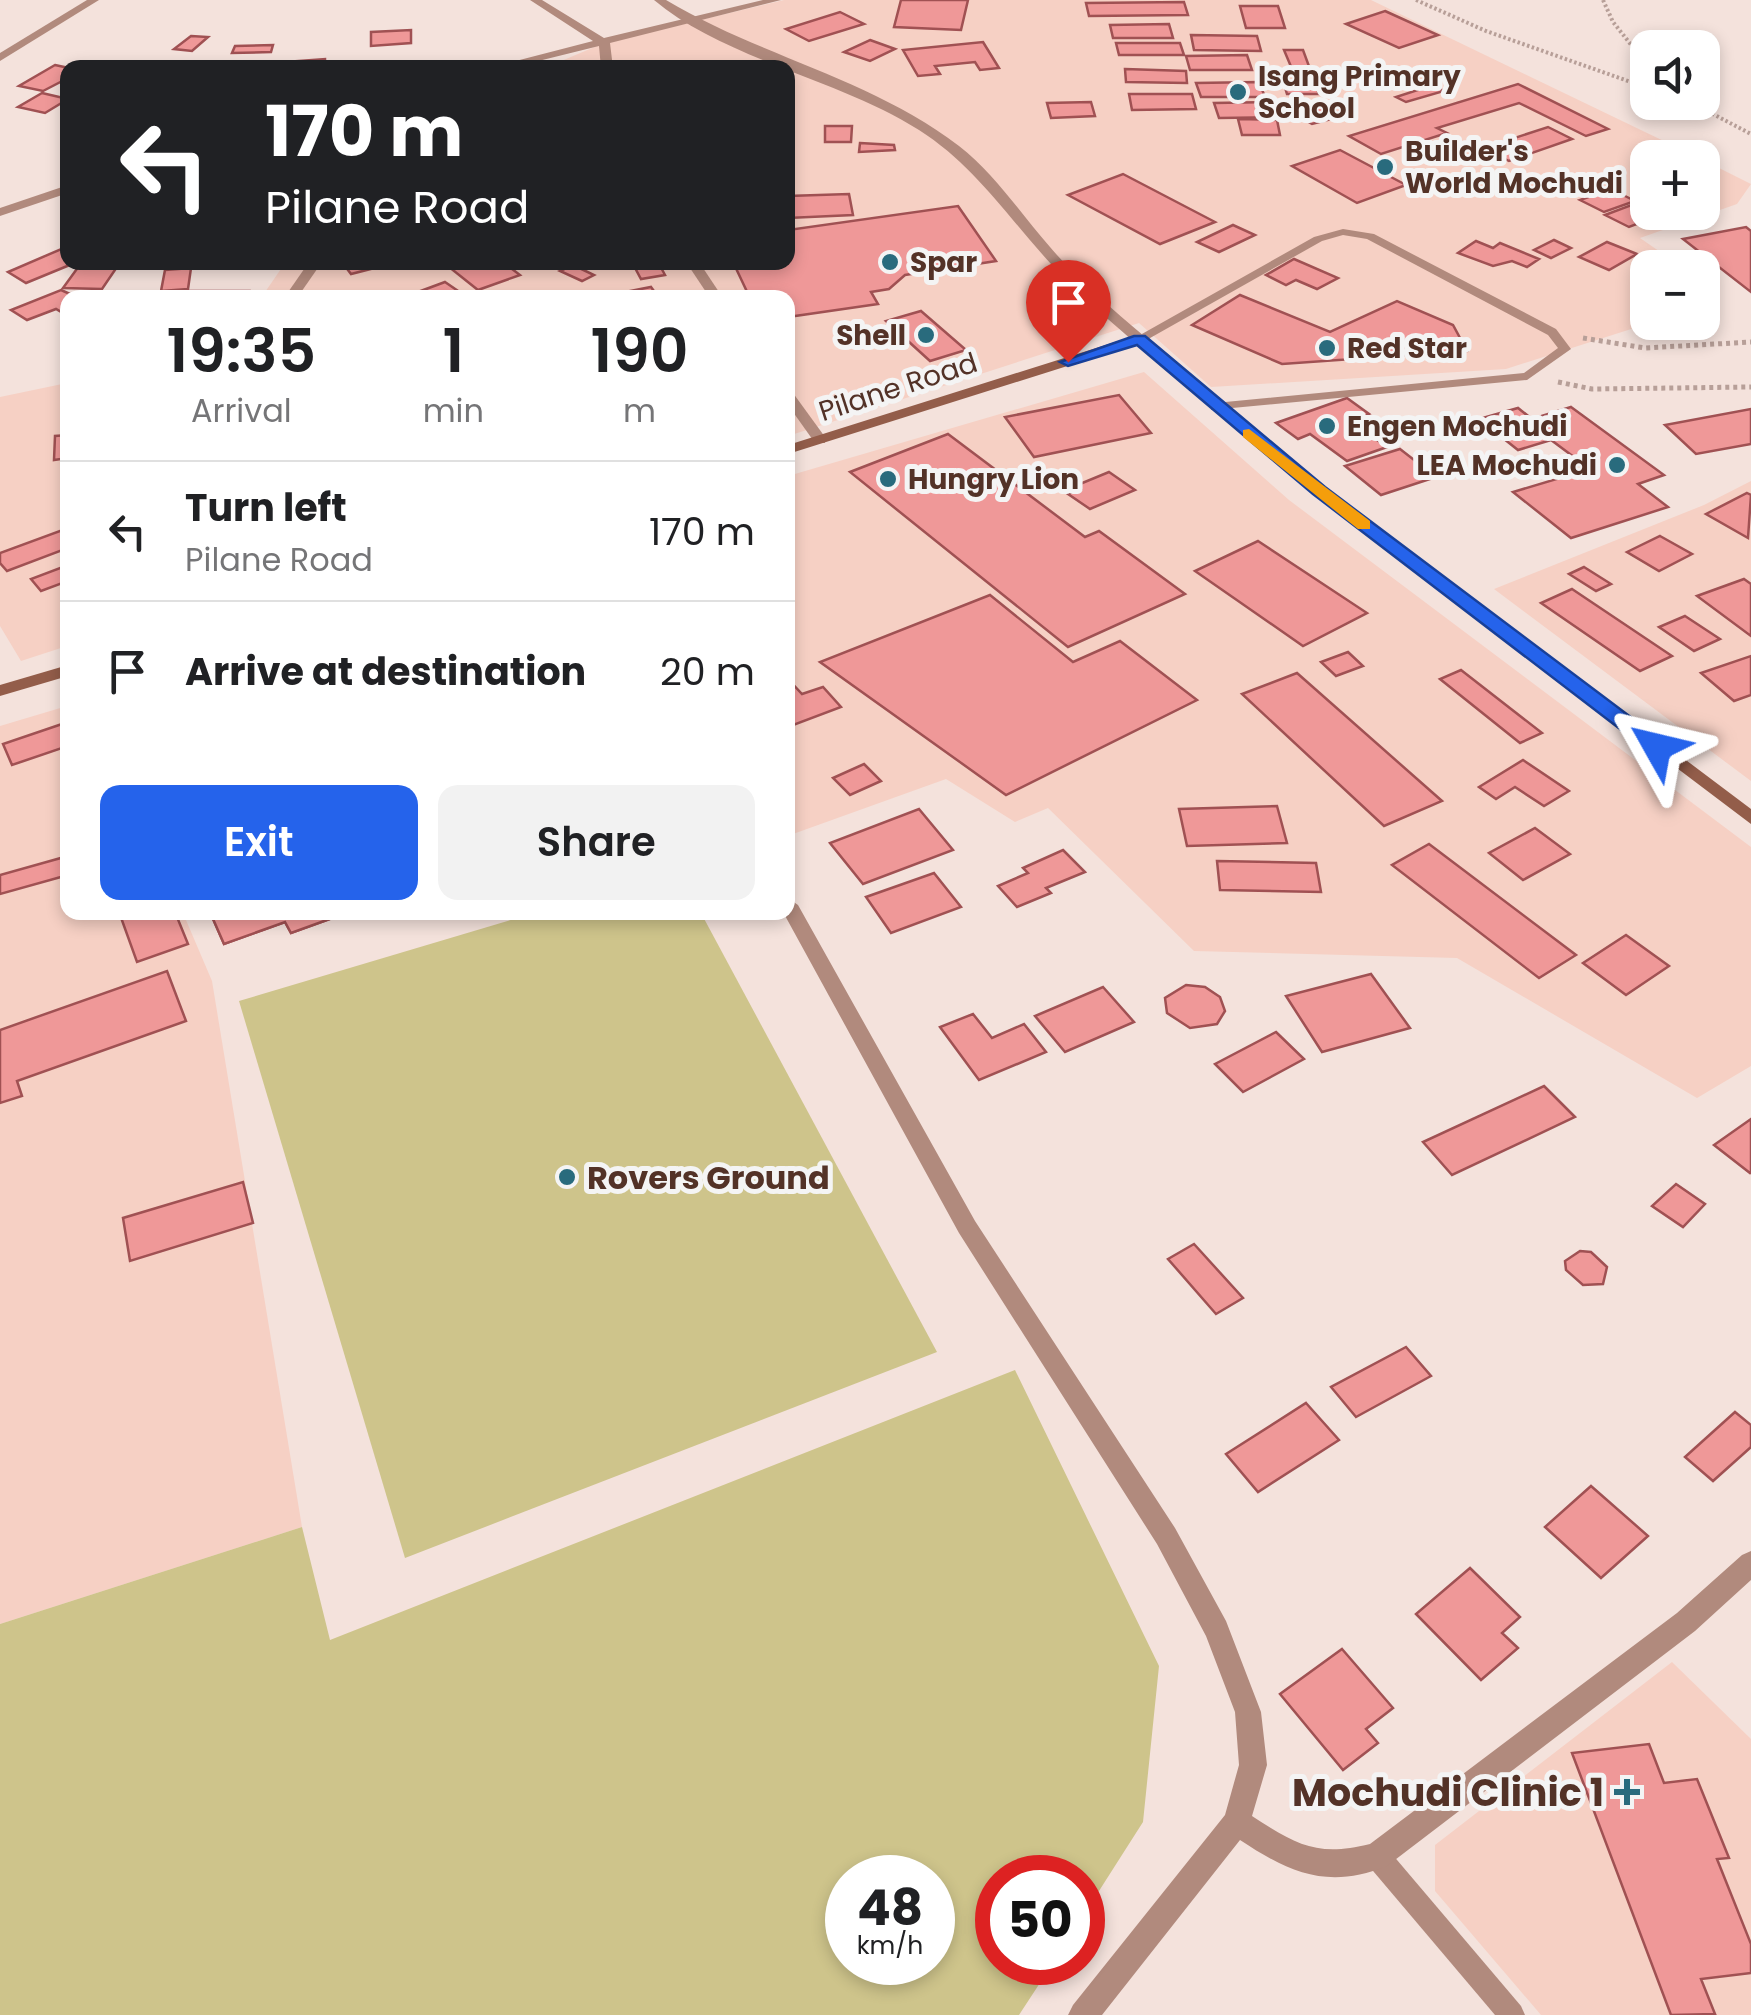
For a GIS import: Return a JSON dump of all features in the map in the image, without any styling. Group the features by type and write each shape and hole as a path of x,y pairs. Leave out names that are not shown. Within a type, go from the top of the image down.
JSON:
{"main road":[{"path":"1139,339 1319,491 1751,818"},
{"name":"Pilane Road","path":"795,448 1139,339"},
{"path":"0,691 60,672"}],"street":[{"path":"0,58 94,0"},
{"path":"535,0 604,43"},
{"path":"659,0 693,23 783,60"},
{"path":"529,60 776,0"},
{"path":"604,43 606,60"},
{"path":"795,65 860,92 953,148 1002,196 1056,263 1139,339"},
{"path":"0,212 60,192"},
{"path":"795,406 820,440"},
{"path":"795,918 967,1227 1166,1536 1217,1630 1248,1712 1253,1765 1238,1822 1083,2015"},
{"path":"1238,1822 1296,1860 1335,1868 1377,1856 1686,1622 1751,1564"}],"lane":[{"path":"1139,339 1318,238 1343,232 1370,236 1552,332 1566,348 1527,376 1215,407"},
{"path":"1377,1856 1512,2015"}],"path":[{"path":"1416,0 1486,31 1630,82"},
{"path":"1603,0 1613,22 1630,43"},
{"path":"1720,118 1751,134"},
{"path":"1552,332 1645,348 1751,342"},
{"path":"1527,376 1592,389 1751,387"}],"shaded area":[{"path":"784,0 1371,0 1662,140 1630,140 1630,230 1663,230 1640,238 1657,250 1630,250 1630,329 1506,369 1211,387 1139,323 795,434 795,290 266,290 280,270 795,270 795,60 564,60 604,43"},
{"path":"1720,168 1751,184 1737,204 1720,210"},
{"path":"1144,372 1289,500 1751,847 1751,1066 1697,1098 1457,958 1194,951 1048,808 1015,822 946,779 795,833 795,474"},
{"path":"60,384 60,648 21,661 0,626 0,397"},
{"path":"1751,481 1751,781 1494,589 1704,505"},
{"path":"60,708 60,920 186,920 212,981 302,1527 0,1624 0,726"},
{"name":"Rovers Ground","path":"511,920 705,920 937,1352 405,1558 239,1001"},
{"path":"1015,1370 1159,1666 1143,1822 1105,1882 1105,1855 975,1855 975,1985 1039,1985 1019,2015 0,2015 0,1624 302,1527 330,1640"},
{"name":"Mochudi Clinic 1","path":"1672,1662 1751,1739 1751,2015 1541,2015 1435,1891 1435,1845"}],"building":[{"path":"901,0 968,0 961,30 894,27"},
{"path":"1184,2 1188,15 1089,16 1086,3"},
{"path":"1240,6 1278,6 1285,28 1246,28"},
{"path":"1385,11 1438,35 1399,48 1346,24"},
{"path":"840,12 864,24 809,41 786,29"},
{"path":"1169,24 1173,38 1113,38 1110,25"},
{"path":"411,30 411,43 371,46 371,32"},
{"path":"1191,35 1257,36 1261,51 1194,50"},
{"path":"191,36 208,37 192,51 174,49"},
{"path":"870,40 895,49 870,61 844,52"},
{"path":"983,42 999,68 980,70 975,62 935,66 940,74 918,76 903,50"},
{"path":"1116,43 1180,43 1184,55 1119,55"},
{"path":"273,45 271,52 232,53 235,46"},
{"path":"1284,50 1303,50 1310,69 1292,69"},
{"path":"1247,55 1252,70 1190,70 1186,56"},
{"path":"55,65 60,66 60,82 43,91 19,86"},
{"path":"1125,69 1186,71 1187,83 1126,82"},
{"path":"1283,81 1314,81 1319,94 1287,94"},
{"path":"1259,82 1265,97 1201,97 1196,83"},
{"path":"1518,84 1608,129 1586,136 1519,103 1437,128 1447,133 1381,154 1349,136"},
{"path":"1433,85 1444,91 1406,102 1396,97"},
{"path":"42,93 60,97 60,104 45,113 18,107"},
{"path":"1129,94 1192,94 1196,109 1132,110"},
{"path":"1091,102 1095,116 1051,118 1047,103"},
{"path":"1277,102 1283,117 1219,118 1214,103"},
{"path":"1320,103 1343,116 1312,124 1290,111"},
{"path":"1238,119 1277,120 1280,135 1242,135"},
{"path":"825,126 852,126 851,142 825,142"},
{"path":"1548,127 1572,139 1509,161 1484,148"},
{"path":"860,143 894,145 895,150 859,152"},
{"path":"1340,150 1406,185 1357,203 1292,166"},
{"path":"1123,174 1215,222 1160,244 1068,195"},
{"path":"1611,189 1630,198 1630,203 1604,212 1580,200"},
{"path":"849,194 853,215 795,218 795,196"},
{"name":"Spar","path":"958,206 996,261 905,275 889,289 871,292 878,304 795,316 795,290 746,290 737,270 795,270 795,229"},
{"path":"1630,206 1630,227 1629,227 1605,215"},
{"path":"1233,225 1255,235 1219,252 1197,242"},
{"path":"1746,227 1751,231 1751,292 1720,268 1720,250 1697,250 1683,239"},
{"path":"1554,240 1571,248 1551,258 1534,250"},
{"path":"1476,241 1493,248 1500,243 1539,259 1527,267 1512,261 1493,266 1458,253"},
{"path":"1607,242 1630,251 1630,258 1609,270 1579,257"},
{"path":"60,250 60,269 26,283 8,272"},
{"path":"1294,259 1338,278 1317,289 1296,280 1286,285 1266,275"},
{"path":"76,270 115,270 102,289 63,288"},
{"path":"165,270 191,270 188,289 161,290"},
{"path":"453,270 513,270 520,275 478,290"},
{"path":"584,270 594,275 582,281 560,271"},
{"path":"636,270 662,270 665,275 641,279"},
{"path":"445,282 457,290 423,290"},
{"path":"60,290 60,311 56,309 27,320 11,310"},
{"path":"1240,295 1330,332 1397,301 1453,325 1467,351 1282,364 1192,325"},
{"name":"Shell","path":"921,311 966,350 930,361 886,321"},
{"path":"1119,395 1151,433 1034,457 1005,417"},
{"path":"1347,398 1369,414 1350,421 1387,447 1347,461 1310,434 1298,439 1276,423"},
{"path":"1571,407 1664,475 1638,484 1668,507 1571,538 1513,492 1590,469 1551,440 1518,450 1479,419 1518,408 1532,419"},
{"path":"1751,409 1751,444 1696,454 1665,425"},
{"path":"948,434 1085,537 1099,531 1185,594 1068,647 850,472"},
{"path":"55,436 60,436 60,459 54,460"},
{"path":"1400,449 1436,477 1381,495 1345,466"},
{"path":"1109,472 1135,490 1090,509 1068,494 1080,489 1075,486"},
{"path":"1747,493 1751,495 1748,538 1706,514"},
{"path":"60,531 60,551 7,571 0,563 0,553"},
{"path":"1660,536 1692,554 1659,571 1627,552"},
{"path":"1258,541 1367,613 1303,646 1195,571"},
{"path":"1584,567 1611,584 1596,591 1569,574"},
{"path":"60,568 60,584 41,591 31,579"},
{"path":"1744,579 1751,584 1751,636 1697,596"},
{"path":"1572,589 1672,656 1640,671 1541,603"},
{"path":"990,595 1073,662 1120,641 1197,700 1006,795 820,662"},
{"path":"1685,616 1720,639 1694,651 1659,627"},
{"path":"1348,652 1363,666 1336,676 1321,662"},
{"path":"1751,656 1751,695 1734,701 1701,673"},
{"path":"1461,670 1542,733 1520,743 1440,679"},
{"path":"1297,673 1442,801 1384,826 1242,694"},
{"path":"795,686 802,694 823,687 841,707 795,724"},
{"path":"60,725 60,749 12,765 3,744"},
{"path":"1523,760 1569,791 1544,806 1515,787 1496,799 1479,787"},
{"path":"864,764 881,781 850,795 833,778"},
{"path":"1277,806 1287,843 1187,846 1179,809"},
{"path":"919,809 953,850 863,884 830,843"},
{"path":"1535,828 1570,854 1523,880 1489,853"},
{"path":"1429,844 1576,955 1539,978 1392,865"},
{"path":"1063,850 1085,872 1046,888 1051,893 1017,907 998,886 1028,873 1023,868"},
{"path":"60,858 60,877 0,894 0,875"},
{"path":"1217,861 1316,863 1321,892 1220,890"},
{"path":"934,873 961,907 891,933 866,897"},
{"path":"122,920 178,920 188,944 137,962"},
{"path":"214,920 327,920 291,933 285,922 224,944"},
{"path":"214,920 327,920 291,933 285,922 224,944"},
{"path":"1626,935 1669,966 1626,995 1583,963"},
{"path":"167,971 186,1021 17,1081 22,1096 0,1103 0,1030"},
{"path":"1371,974 1410,1028 1322,1052 1286,996"},
{"path":"1186,985 1205,987 1220,997 1225,1011 1217,1024 1190,1028 1167,1013 1165,998"},
{"path":"1103,987 1134,1022 1065,1052 1035,1016"},
{"path":"973,1014 992,1038 1024,1024 1046,1052 979,1080 940,1027"},
{"path":"1276,1032 1304,1059 1243,1092 1215,1064"},
{"path":"1544,1086 1575,1117 1452,1175 1423,1142"},
{"path":"1751,1119 1751,1172 1750,1173 1714,1145"},
{"path":"243,1182 253,1223 130,1261 123,1218"},
{"path":"1676,1184 1705,1204 1683,1227 1652,1206"},
{"path":"1194,1244 1243,1298 1216,1314 1168,1259"},
{"path":"1580,1251 1591,1252 1607,1267 1603,1284 1583,1285 1566,1270 1565,1261"},
{"path":"1406,1347 1431,1376 1356,1417 1331,1387"},
{"path":"1306,1403 1339,1440 1258,1492 1226,1454"},
{"path":"1735,1412 1751,1425 1751,1447 1713,1481 1685,1457"},
{"path":"1591,1486 1648,1536 1601,1578 1545,1527"},
{"path":"1470,1568 1520,1617 1502,1633 1518,1648 1481,1680 1416,1614"},
{"path":"1342,1649 1393,1708 1366,1729 1378,1743 1343,1770 1280,1694"},
{"path":"1649,1744 1664,1783 1697,1779 1729,1858 1717,1859 1751,1944 1751,1973 1701,1979 1715,2014 1671,2015 1572,1753"}],"slow traffic":[{"path":"1249,434 1364,525"}],"place":[{"name":"Isang Primary School","path":"1238,92"},
{"name":"Builder's World Mochudi","path":"1385,167"},
{"name":"Spar","path":"890,262"},
{"name":"Shell","path":"926,335"},
{"name":"Red Star","path":"1327,348"},
{"name":"Engen Mochudi","path":"1327,426"},
{"name":"LEA Mochudi","path":"1617,465"},
{"name":"Hungry Lion","path":"888,479"},
{"name":"Rovers Ground","path":"567,1177"},
{"name":"Mochudi Clinic 1","path":"1627,1792"}],"route":[{"path":"1068,362 1139,339 1319,491 1657,747"}]}
